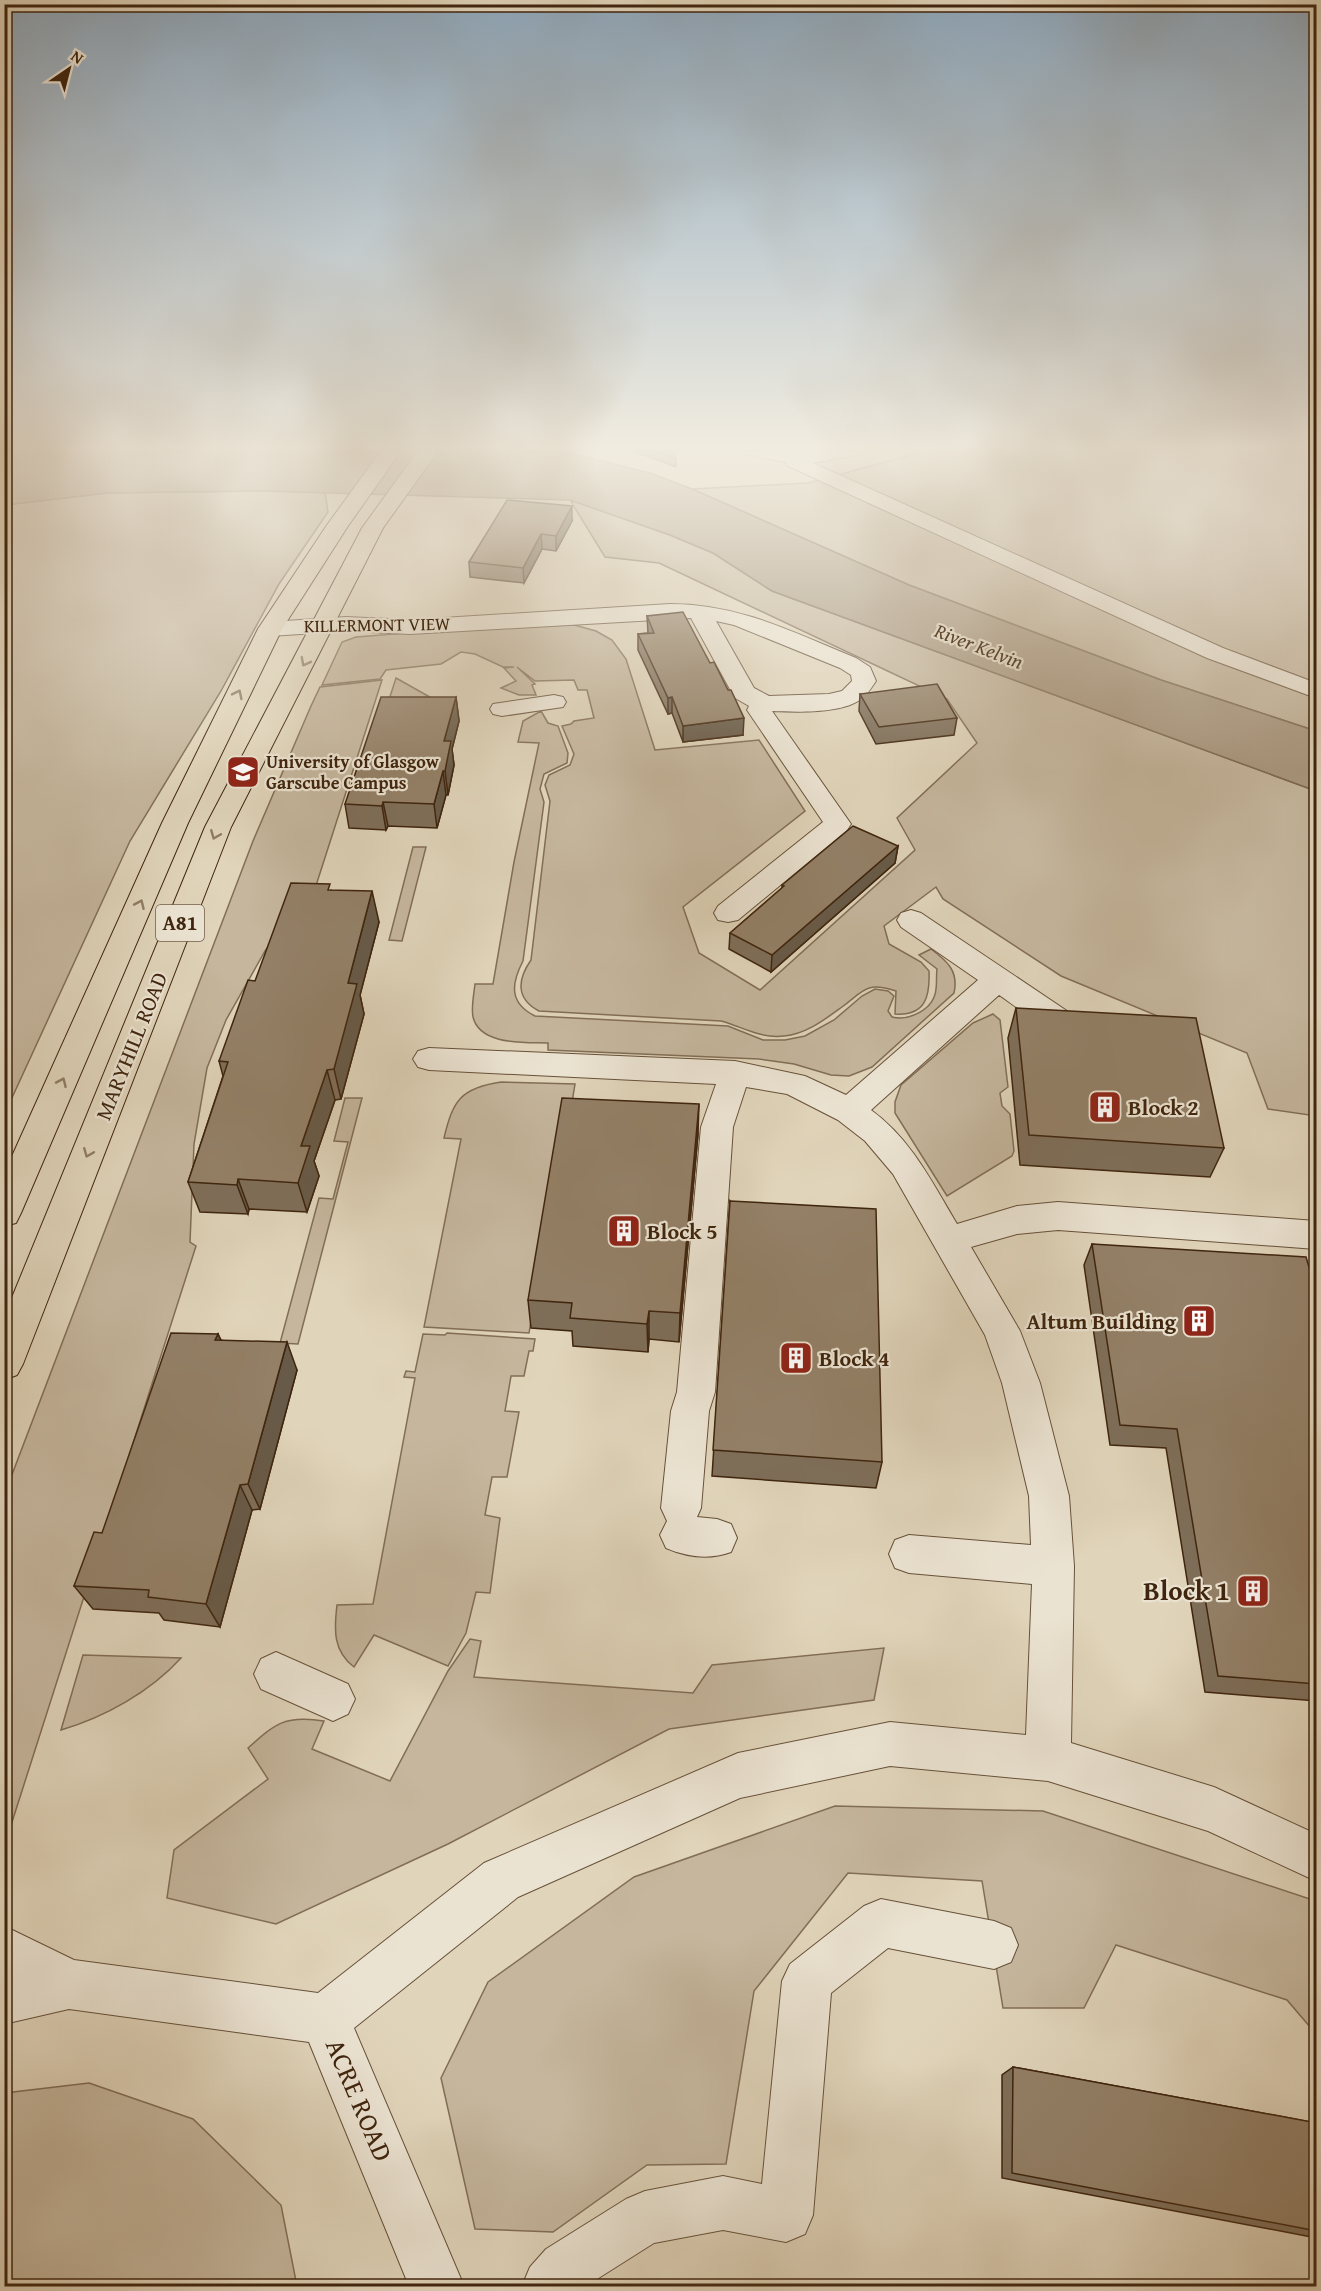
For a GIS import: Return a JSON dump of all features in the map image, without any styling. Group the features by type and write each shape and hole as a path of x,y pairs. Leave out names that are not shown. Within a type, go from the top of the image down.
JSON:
{"main road":[{"name":"MARYHILL ROAD","path":"4,1213 176,823 270,629 316,558"},
{"name":"MARYHILL ROAD","path":"4,1364 218,827 358,558"}],"street":[{"path":"1006,558 1215,653 1317,691"},
{"name":"KILLERMONT VIEW","path":"270,629 325,625 410,627 670,610 699,611 740,619 848,663 862,672 864,681 860,688 850,696 787,705 764,703"},
{"path":"699,611 744,693 764,703 759,710 849,828 728,913"},
{"path":"502,709 554,702"},
{"path":"910,920 1060,1021 1096,1031 1106,1031"},
{"path":"849,1111 997,980"},
{"path":"429,1059 735,1073 794,1084 849,1111 877,1132 905,1165 950,1240 1002,1331 1021,1383 1049,1496 1053,1566 1048,1759"},
{"path":"693,1527 690,1411 696,1392 717,1127 735,1073"},
{"path":"950,1240 1038,1216 1317,1235"},
{"path":"909,1554 1053,1566"},
{"path":"276,1674 333,1699"},
{"path":"325,2019 501,1880 738,1776 890,1744 1048,1759 1214,1810 1317,1858"},
{"path":"549,2286 565,2268 645,2218 723,2203 786,2215 807,1981 881,1923 994,1945"},
{"name":"ACRE ROAD","path":"4,1950 69,1984 325,2019 436,2286"},
{"name":"ACRE ROAD","path":"4,1999 69,1984"}],"shaded area":[{"path":"5,558 297,558 279,584 221,691 130,841 5,1113"},
{"path":"613,558 721,558 772,591 1316,791 1316,1116 1268,1109 1247,1053 1061,976 943,899 936,887 884,926 889,944 921,962 929,971 927,996 920,1008 914,1012 895,1014 896,991 871,987 814,1026 792,1035 768,1036 721,1021 539,1011 531,1006 523,995 521,982 531,960 550,801 545,785 549,775 570,765 574,754 562,726 574,721 594,718 587,690 578,690 574,680 535,681 517,667 535,684 532,685 536,695 519,695 501,688 516,681 504,668 514,667 503,667 475,654 461,652 441,664 386,670 380,679 322,685 342,642 356,637 560,621 596,631 612,640 626,659 655,750 759,740 805,811 683,907 699,953 760,990 915,850 897,818 977,743 947,699 659,563"},
{"path":"848,558 1316,558 1316,731 1161,680 909,585"},
{"path":"396,678 437,701 387,706"},
{"path":"382,680 312,898 303,899 265,951 226,1020 207,1068 194,1144 190,1242 196,1246 5,1844 5,1493 253,841 311,706 320,687"},
{"path":"541,711 548,723 558,726 568,753 567,763 544,774 540,789 544,802 523,961 515,985 517,999 527,1011 535,1016 728,1026 763,1040 785,1040 805,1036 834,1020 862,996 875,989 888,991 894,996 888,1011 892,1017 906,1017 920,1012 931,1003 936,989 937,969 919,955 931,949 950,967 955,979 954,993 872,1067 849,1076 831,1075 794,1064 759,1059 548,1050 548,1043 516,1042 494,1038 485,1033 477,1026 473,1017 475,984 493,984 514,862 539,743 518,742 523,721"},
{"path":"413,847 426,847 402,941 389,940"},
{"path":"993,1014 1000,1020 1008,1087 1000,1093 1002,1106 1010,1114 1014,1151 1012,1156 947,1196 895,1113 895,1102 901,1085 973,1023"},
{"path":"501,1082 575,1084 568,1127 563,1128 529,1333 424,1327 461,1139 444,1138 447,1125 455,1105 468,1092"},
{"path":"345,1098 362,1098 298,1344 280,1343 319,1198 333,1199 348,1142 334,1141"},
{"path":"447,1333 535,1339 533,1351 529,1351 524,1376 511,1376 505,1411 519,1412 507,1477 492,1477 485,1515 500,1518 490,1593 476,1592 466,1633 448,1666 374,1635 354,1667 342,1654 336,1639 337,1605 373,1604 415,1378 404,1377 406,1371 415,1372 423,1334 445,1335"},
{"path":"470,1639 481,1641 474,1677 693,1693 712,1665 884,1648 874,1700 669,1729 448,1844 276,1924 167,1898 174,1850 268,1779 248,1748 258,1739 274,1727 290,1720 324,1721 312,1749 390,1781 448,1671"},
{"path":"83,1655 181,1658 155,1682 126,1702 78,1725 61,1730"},
{"path":"835,1806 1043,1811 1316,1901 1316,2034 1287,2000 1116,1945 1084,2008 1003,2008 982,1881 848,1873 754,1991 726,2164 647,2165 553,2232 475,2229 441,2078 488,1982 634,1877"},
{"path":"89,2083 193,2119 281,2205 297,2286 5,2286 5,2093"}],"water":[{"name":"River Kelvin","path":"721,558 848,558 909,585 1161,680 1316,731 1316,791 772,591"}],"building":[{"path":"472,558 528,558 523,568 469,562"},
{"path":"683,612 710,663 714,662 728,690 731,690 744,718 683,726 672,697 668,698 638,634 654,633 647,616"},
{"path":"937,684 957,718 879,727 860,694"},
{"path":"381,697 456,697 444,741 451,741 445,771 443,771 434,804 383,802 382,806 345,804"},
{"path":"853,826 898,846 772,955 730,933 784,886 782,885"},
{"path":"291,883 330,884 328,890 372,891 348,983 357,984 334,1069 327,1070 301,1146 310,1146 298,1183 238,1179 237,1185 188,1182 228,1062 219,1061 248,980 255,981"},
{"name":"Block 2","path":"1016,1008 1196,1018 1224,1148 1029,1135"},
{"name":"Block 5","path":"562,1098 699,1104 680,1313 649,1311 647,1324 570,1318 572,1303 528,1300"},
{"name":"Block 4","path":"730,1201 876,1209 882,1462 713,1450"},
{"path":"1092,1244 1306,1257 1317,1294 1317,1684 1218,1676 1177,1429 1120,1425"},
{"path":"171,1333 218,1334 215,1340 287,1342 248,1484 240,1485 206,1604 148,1597 149,1590 74,1586 94,1532 102,1533"},
{"path":"1013,2067 1317,2123 1317,2231 1012,2173"}],"place":[{"name":"University of Glasgow Garscube Campus","path":"243,772"},
{"name":"Block 2","path":"1105,1107"},
{"name":"Block 5","path":"624,1231"},
{"name":"Altum Building","path":"1199,1321"},
{"name":"Block 4","path":"796,1358"},
{"name":"Block 1","path":"1253,1591"}]}
